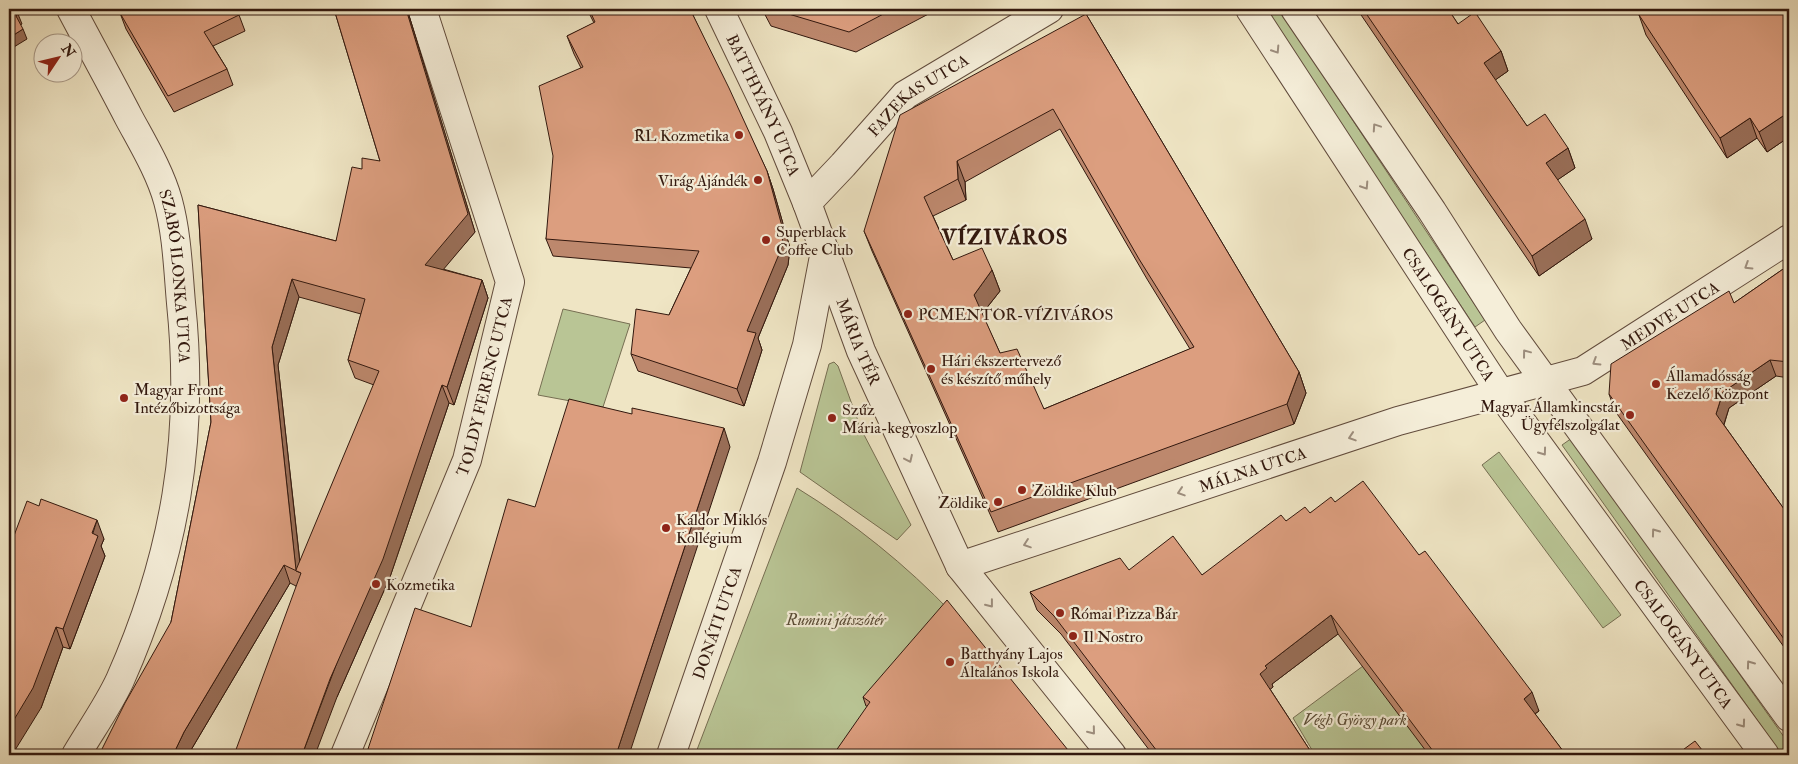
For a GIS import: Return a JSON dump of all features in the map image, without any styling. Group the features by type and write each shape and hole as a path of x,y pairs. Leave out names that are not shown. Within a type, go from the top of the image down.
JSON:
{"street":[{"name":"SZABÓ ILONKA UTCA","path":"71,9 137,134 167,199 174,231 186,344 187,398 184,449 177,492 166,548 146,617 119,682 76,755"},
{"name":"TOLDY FERENC UTCA","path":"345,755 467,460 510,282 422,9"},
{"name":"BATTHYÁNY UTCA","path":"719,9 778,132 807,203"},
{"name":"FAZEKAS UTCA","path":"807,203 905,95 1049,9"},
{"name":"CSALOGÁNY UTCA","path":"1250,9 1501,394 1765,755"},
{"path":"1296,9 1432,211 1508,330 1547,381 1789,717"},
{"name":"MÁRIA TÉR","path":"807,203 861,351 960,566"},
{"name":"MEDVE UTCA","path":"1547,381 1583,371 1789,239"},
{"name":"MÁRIA TÉR","path":"772,462 807,345 825,252"},
{"name":"MÁLNA UTCA","path":"960,566 1398,421 1547,381"},
{"name":"DONÁTI UTCA","path":"671,755 772,462"},
{"path":"960,566 1112,755"}],"green space":[{"path":"1265,9 1279,9 1485,320 1475,327"},
{"path":"563,309 630,324 603,407 538,395"},
{"path":"834,362 838,366 861,429 911,525 897,540 800,472 829,364"},
{"path":"1572,438 1789,744 1789,755 1782,755 1562,445"},
{"path":"1499,452 1621,615 1603,628 1482,465"},
{"name":"Rumini játszótér","path":"797,488 859,530 879,546 952,613 868,710 833,755 695,755"},
{"name":"Végh György park","path":"1363,666 1430,755 1315,755 1293,718"}],"building":[{"path":"9,9 15,9 18,14 16,16 23,29 9,38"},
{"path":"128,9 236,9 239,15 204,32 227,69 168,96 120,13"},
{"path":"334,9 406,9 468,214 425,265 482,280 447,387 442,385 383,559 330,679 302,755 234,755 301,573 284,565 184,732 173,755 99,755 125,703 171,622 211,422 198,205 336,241 352,167 362,169 362,158 380,161","holes":["292,279 365,299 348,360 379,371 296,570 272,347"]},
{"path":"589,9 690,9 767,171 783,230 782,247 747,331 756,333 737,389 631,354 636,309 669,315 699,251 546,239 553,156 539,86 583,67 567,36 595,22"},
{"path":"772,9 893,9 849,32"},
{"path":"1363,9 1448,9 1458,24 1475,12 1501,51 1484,63 1527,126 1545,114 1568,148 1546,163 1585,219 1532,256"},
{"path":"1649,9 1789,9 1789,112 1759,132 1750,118 1720,138 1639,15"},
{"path":"1086,14 1299,372 1287,404 991,512 864,231 900,115","holes":["1053,109 1139,259 1194,347 1044,409 1017,349 1000,353 974,295 992,270 982,248 953,260 924,197 958,179 957,161"]},
{"path":"1789,265 1789,362 1770,360 1723,392 1716,414 1789,516 1789,646 1609,394 1611,364 1729,291 1734,303"},
{"path":"569,399 632,414 632,408 724,428 616,755 366,755 415,608 471,627 508,499 535,507"},
{"path":"1363,481 1419,555 1425,551 1532,692 1524,699 1566,755 1436,755 1331,615 1265,666 1267,668 1260,674 1313,755 1160,755 1054,616 1030,592 1120,558 1129,570 1173,536 1202,575 1281,515 1286,521 1305,507 1310,513 1331,497 1335,502"},
{"path":"41,499 97,520 92,533 98,536 63,629 56,627 33,688 9,728 9,549 27,501 39,506"},
{"name":"Batthyány Lajos Általános Iskola","path":"947,600 1072,755 833,755 870,702 863,697"},
{"path":"1695,741 1706,755 1676,755"}],"place":[{"name":"RL Kozmetika","path":"739,135"},
{"name":"Virág Ajándék","path":"758,180"},
{"name":"Superblack Coffee Club","path":"766,240"},
{"name":"PCMENTOR-VÍZIVÁROS","path":"908,314"},
{"name":"Hári ékszertervező és készítő műhely","path":"931,369"},
{"name":"Államadósság Kezelő Központ","path":"1656,384"},
{"name":"Magyar Front Intézőbizottsága","path":"124,398"},
{"name":"Magyar Államkincstár Ügyfélszolgálat","path":"1630,415"},
{"name":"Szűz Mária-kegyoszlop","path":"832,418"},
{"name":"Zöldike Klub","path":"1022,490"},
{"name":"Zöldike","path":"998,502"},
{"name":"Káldor Miklós Kollégium","path":"666,528"},
{"name":"Kozmetika","path":"376,584"},
{"name":"Római Pizza Bár","path":"1060,613"},
{"name":"Il Nostro","path":"1073,636"},
{"name":"Batthyány Lajos Általános Iskola","path":"950,662"}],"district":[{"name":"VÍZIVÁROS","path":"1005,237"}]}
